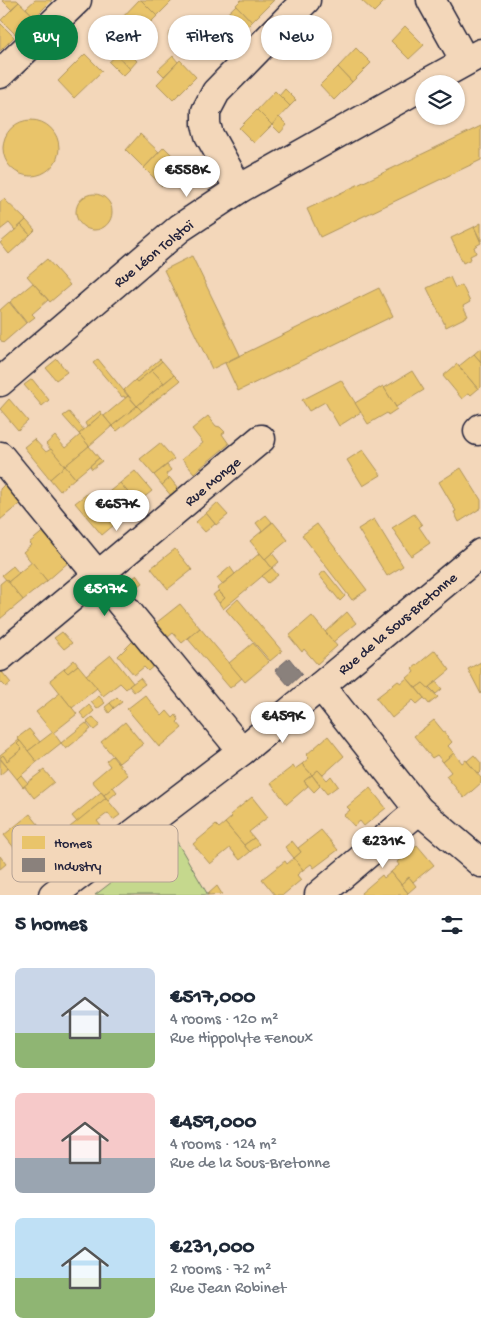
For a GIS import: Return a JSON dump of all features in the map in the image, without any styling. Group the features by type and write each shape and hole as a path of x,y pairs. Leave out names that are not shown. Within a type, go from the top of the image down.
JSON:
{"street":[{"path":"0,74 77,0"},
{"path":"239,189 209,134 206,124 206,111 216,92 306,0"},
{"path":"431,0 473,57"},
{"name":"Rue Léon Tolstoï","path":"440,75 473,57"},
{"name":"Rue Léon Tolstoï","path":"0,382 180,228 239,189 415,89"},
{"name":"Rue Monge","path":"0,657 261,439"},
{"path":"0,456 242,750"},
{"name":"Rue de la Sous-Bretonne","path":"144,825 242,750 481,553"},
{"path":"321,686 419,810 481,863"},
{"path":"319,895 419,810"},
{"name":"Rue de la Sous-Bretonne","path":"53,895 70,882"}],"green space":[{"path":"178,844 208,895 95,895 112,882 178,882"}],"building: Homes":[{"path":"2,0 17,0 19,2 11,9"},
{"path":"35,0 52,0 37,15 33,15 26,8"},
{"path":"141,0 156,15 125,15"},
{"path":"141,0 173,0 158,15"},
{"path":"241,0 274,0 252,22 251,15 245,15 236,5"},
{"path":"361,0 386,0 374,12"},
{"path":"19,2 33,15 15,15 15,34 1,20"},
{"path":"236,5 245,15 226,15"},
{"path":"0,23 14,37 0,51"},
{"path":"405,26 424,45 409,59 391,41"},
{"path":"356,48 371,63 352,82 338,67"},
{"path":"85,54 88,60 91,60 102,71 74,98 58,81"},
{"path":"111,60 122,60 130,69 123,76 109,62"},
{"path":"122,60 137,61 130,69"},
{"path":"169,60 176,60 178,62 164,76 158,70"},
{"path":"180,60 196,77 173,100 157,84"},
{"path":"338,67 352,82 334,100 320,85"},
{"path":"285,89 296,100 290,106 279,96"},
{"path":"275,91 290,106 272,125 257,110"},
{"path":"257,110 272,125 254,143 239,128"},
{"path":"279,117 287,125 280,133 272,125"},
{"path":"26,120 36,120 51,128 57,137 59,148 57,159 51,168 36,176 26,176 15,171 8,164 3,153 3,143 8,132 15,125"},
{"path":"481,126 481,160 320,237 307,209"},
{"path":"140,134 159,152 144,168 126,150"},
{"path":"164,147 182,165 162,186 144,168"},
{"path":"94,194 101,195 107,199 111,205 111,219 107,225 101,229 94,230 87,229 81,225 77,219 76,212 77,205 81,199 87,195"},
{"path":"4,199 26,220 15,230 9,223 0,230 0,202"},
{"path":"26,220 35,230 30,235 21,225"},
{"path":"481,223 481,241 474,227"},
{"path":"21,225 30,235 9,254 0,243"},
{"path":"474,227 481,243 474,247 476,253 470,256 471,259 463,263 451,238"},
{"path":"192,256 240,355 212,369 164,270"},
{"path":"47,259 70,285 50,302 27,276"},
{"path":"450,277 455,288 462,285 470,302 463,306 468,316 446,327 427,288"},
{"path":"33,283 48,300 32,314 35,317 27,323 10,302"},
{"path":"379,288 393,316 238,391 225,363"},
{"path":"9,302 26,323 3,343 0,339 0,310"},
{"path":"481,348 481,362 474,354"},
{"path":"474,354 481,362 481,387 478,389 459,366"},
{"path":"57,359 67,372 56,380 46,368"},
{"path":"98,359 128,396 122,397 93,363"},
{"path":"160,359 162,361 152,370 137,382 135,380"},
{"path":"162,361 174,375 164,383 152,370"},
{"path":"457,364 478,389 462,399 443,376"},
{"path":"152,370 164,383 137,406 124,390 135,380 137,382"},
{"path":"412,371 424,390 396,407 384,388"},
{"path":"174,375 180,381 142,411 137,406"},
{"path":"32,379 49,400 42,406 24,385"},
{"path":"341,380 361,412 339,426 325,402 309,411 302,400"},
{"path":"383,386 397,409 368,424 355,403"},
{"path":"128,396 137,406 112,426 104,416"},
{"path":"9,399 28,421 18,430 0,409"},
{"path":"137,406 142,411 117,431 112,426"},
{"path":"100,411 102,414 87,427 85,423"},
{"path":"69,412 84,430 79,434 63,416"},
{"path":"102,414 112,426 89,446 79,434"},
{"path":"208,416 216,426 225,432 222,434 229,444 194,473 182,459 203,443 192,429"},
{"path":"80,435 89,446 65,466 46,444 55,436 65,448"},
{"path":"34,439 46,452 51,449 65,466 50,479 24,447"},
{"path":"160,443 174,459 154,475 140,459"},
{"path":"89,446 99,458 75,478 65,466"},
{"path":"363,450 381,475 363,486 347,460"},
{"path":"99,458 102,461 92,469 90,466"},
{"path":"167,465 171,470 166,474 169,479 162,485 154,475"},
{"path":"65,466 75,478 60,491 50,479"},
{"path":"461,468 481,500 481,508 459,522 454,512 456,511 439,482"},
{"path":"135,471 152,491 137,503 120,483"},
{"path":"170,478 181,492 173,498 162,485"},
{"path":"7,482 23,501 0,520 0,489"},
{"path":"120,483 137,503 123,516 105,495"},
{"path":"88,493 114,525 102,535 75,503"},
{"path":"217,503 228,515 216,525 206,513"},
{"path":"206,513 215,524 205,532 196,522"},
{"path":"414,514 422,525 419,527 430,543 411,556 392,528"},
{"path":"266,515 272,522 262,531 256,523"},
{"path":"374,519 403,566 387,576 358,529"},
{"path":"273,522 288,540 265,559 250,541"},
{"path":"317,524 367,590 352,600 302,535"},
{"path":"46,529 71,560 47,581 23,552 31,545 29,543"},
{"path":"175,549 192,570 168,589 151,568"},
{"path":"260,553 272,568 223,609 219,603 225,598 217,589"},
{"path":"272,553 279,562 272,568 265,559"},
{"path":"32,562 47,581 23,600 8,582"},
{"path":"13,566 19,573 8,582 2,575"},
{"path":"230,567 235,574 222,584 217,578"},
{"path":"272,568 278,575 268,583 262,576"},
{"path":"325,571 345,596 340,601 319,575"},
{"path":"123,573 128,580 123,584 120,581"},
{"path":"137,575 143,583 139,586 133,578"},
{"path":"6,579 23,600 0,619 0,584"},
{"path":"218,591 225,598 219,603 213,595"},
{"path":"238,599 282,651 270,661 226,610"},
{"path":"180,604 200,628 182,643 173,633 168,637 156,623"},
{"path":"347,612 356,623 333,642 325,632"},
{"path":"312,616 337,646 317,664 304,649 302,652 289,636"},
{"path":"200,628 242,678 230,688 188,639"},
{"path":"62,632 72,643 64,649 54,638"},
{"path":"136,638 157,663 148,671 144,667 134,675 118,656"},
{"path":"253,643 269,662 245,682 229,663"},
{"path":"435,650 450,670 428,688 423,683 416,688 407,678 414,672 412,669"},
{"path":"111,655 133,683 126,689 120,683 103,696 86,675"},
{"path":"74,660 78,665 68,673 64,669"},
{"path":"481,662 481,694 468,669"},
{"path":"78,665 97,688 72,708 50,680 64,669 68,673"},
{"path":"2,672 11,683 6,687 0,681 0,674"},
{"path":"140,678 145,684 134,692 129,686"},
{"path":"407,678 424,698 417,704 413,700 392,718 376,698 398,681 401,683"},
{"path":"436,682 442,689 436,694 429,687"},
{"path":"423,683 438,697 429,704 416,688"},
{"path":"60,693 77,714 53,733 36,712"},
{"path":"145,695 162,716 167,711 173,718 176,715 179,720 177,722 182,728 159,747 127,709"},
{"path":"99,696 105,703 97,709 91,702"},
{"path":"117,697 122,702 114,708 110,703"},
{"path":"110,703 114,708 109,713 105,707"},
{"path":"89,705 94,711 85,719 80,713"},
{"path":"93,717 100,725 94,730 87,722"},
{"path":"434,720 452,742 448,746 454,753 443,762 437,755 432,758 414,736"},
{"path":"125,722 143,744 119,763 101,742"},
{"path":"86,723 91,729 66,749 61,743"},
{"path":"29,729 40,742 28,751 17,738"},
{"path":"53,732 61,743 37,762 28,751"},
{"path":"328,736 344,756 323,775 318,770 312,775 302,764 309,758 306,755"},
{"path":"19,740 17,744 22,749 7,761 3,755 0,758 0,755"},
{"path":"20,741 37,762 17,779 0,758 3,755 7,761 22,749 17,744"},
{"path":"454,753 462,763 466,760 481,778 481,783 464,798 446,776 451,772 443,762"},
{"path":"474,755 481,763 481,771 478,774 467,761"},
{"path":"112,756 128,775 104,795 92,781 110,766 106,761"},
{"path":"0,759 8,768 0,775"},
{"path":"302,764 312,775 304,781 308,786 287,804 271,783 293,766 295,769"},
{"path":"44,770 54,782 34,798 24,785"},
{"path":"318,770 327,780 331,776 338,786 327,794 312,775"},
{"path":"21,775 28,783 23,787 17,779"},
{"path":"312,775 320,786 314,792 304,781"},
{"path":"113,787 117,792 108,800 104,795"},
{"path":"370,788 386,808 364,826 360,821 354,826 344,815 350,810 347,807"},
{"path":"101,792 106,798 77,822 72,816"},
{"path":"252,797 268,817 249,832 254,838 244,845 225,823 232,817 230,815"},
{"path":"106,798 120,815 113,820 108,813 97,821 100,825 72,825"},
{"path":"30,814 39,825 16,825"},
{"path":"225,823 250,852 240,860 230,848 210,864 193,844 216,825 219,828"},
{"path":"12,829 12,845 4,835"},
{"path":"321,830 338,850 314,868 311,864 303,870 294,858 301,852 298,848"},
{"path":"254,838 259,844 250,852 244,845"},
{"path":"292,841 301,852 294,858 285,847"},
{"path":"417,845 434,865 413,882 409,877 401,884 391,872 399,865 397,862"},
{"path":"0,856 6,864 0,869"},
{"path":"294,858 303,870 297,875 301,880 283,895 275,895 262,879 285,861 287,864"},
{"path":"391,872 408,893 406,895 362,895 361,893 382,875 384,878"},
{"path":"409,877 416,886 408,893 401,884"},
{"path":"217,886 222,894 208,895 208,894"}],"building: Industry":[{"path":"289,658 302,674 289,686 275,670"}]}
